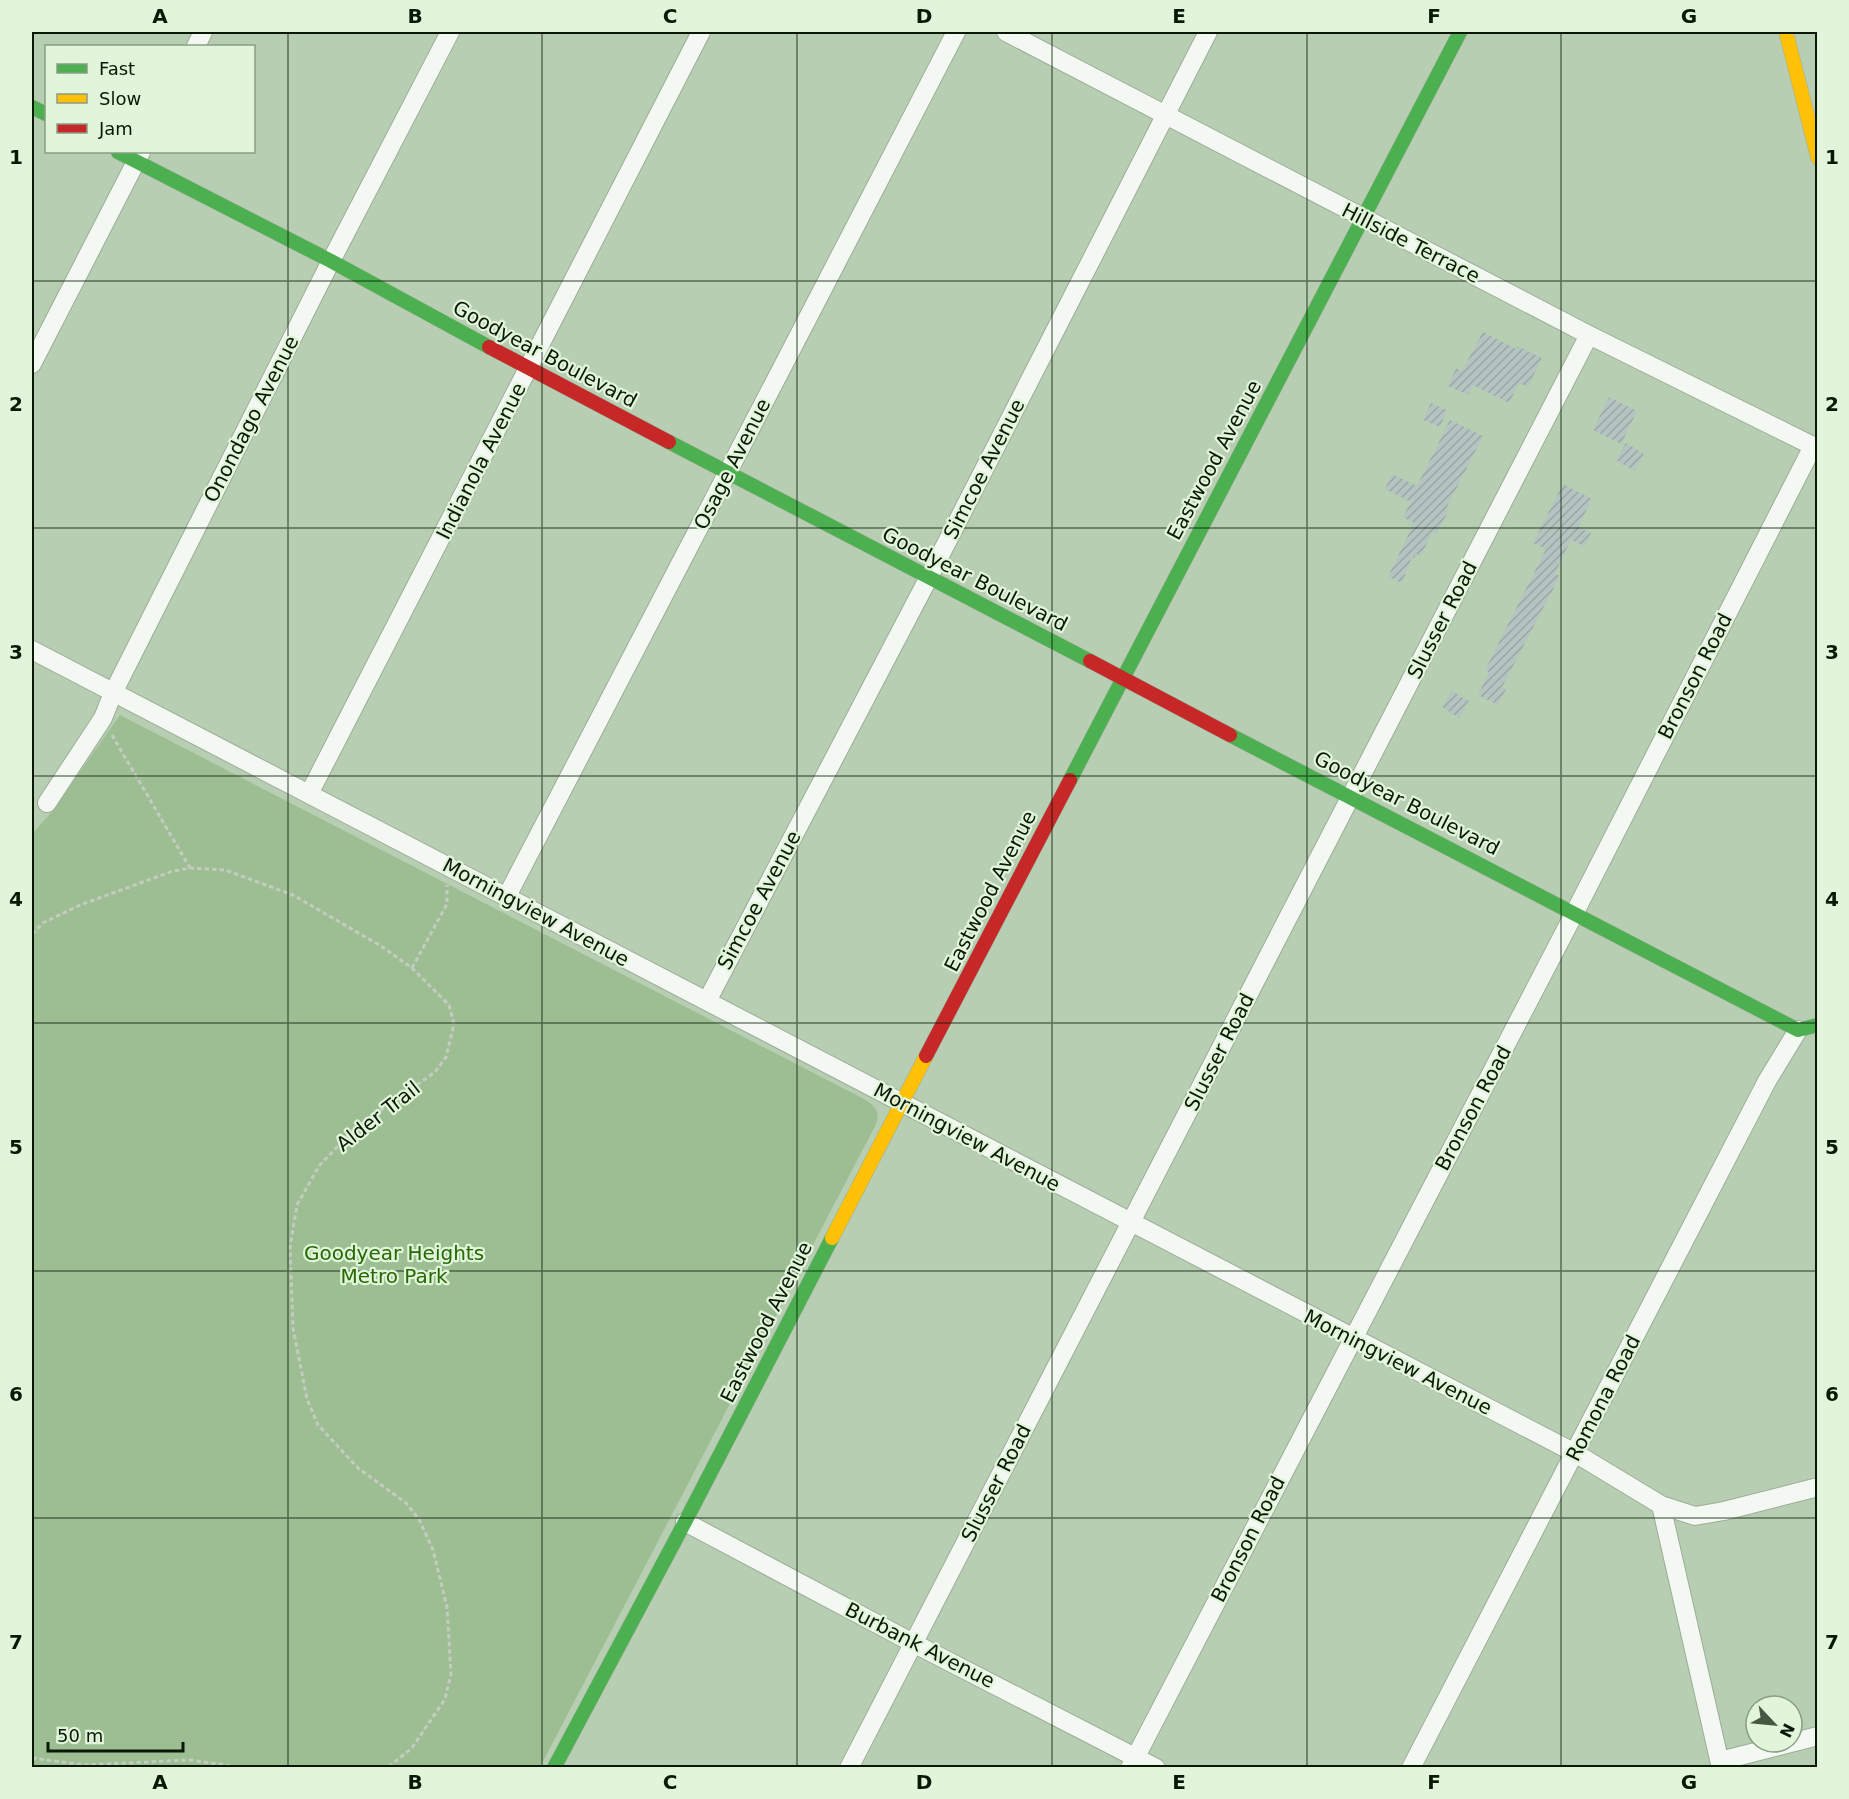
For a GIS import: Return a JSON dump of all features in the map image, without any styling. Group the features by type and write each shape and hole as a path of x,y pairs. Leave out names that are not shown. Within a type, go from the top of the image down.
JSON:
{"street":[{"name":"Onondago Avenue","path":"46,803 103,718 112,693 450,32"},
{"name":"Indianola Avenue","path":"309,794 701,32"},
{"name":"Osage Avenue","path":"507,896 956,32"},
{"name":"Hillside Terrace","path":"1006,32 1589,335 1815,446"},
{"name":"Simcoe Avenue","path":"707,1001 929,577 1208,32"},
{"name":"Eastwood Avenue","path":"554,1767 685,1522 1460,32"},
{"path":"1786,32 1818,158"},
{"name":"Goodyear Boulevard","path":"123,153 138,156 528,369 1798,1030"},
{"path":"32,364 138,156"},
{"name":"Slusser Road","path":"849,1767 1589,335"},
{"name":"Bronson Road","path":"1132,1762 1815,446"},
{"name":"Morningview Avenue","path":"32,650 1575,1454 1661,1505 1695,1516 1725,1511 1818,1487"},
{"path":"1798,1030 1818,1025"},
{"name":"Romona Road","path":"1411,1767 1767,1081 1798,1030"},
{"path":"1661,1505 1720,1764 1818,1736"},
{"name":"Burbank Avenue","path":"685,1522 1132,1762 1156,1767"}],"path":[{"path":"103,718 190,868"},
{"path":"412,968 447,904 448,866"},
{"name":"Alder Trail","path":"32,934 43,922 80,905 173,871 190,868 225,870 293,895 381,946 412,968 449,1005 454,1024 446,1057 435,1072 354,1130 319,1166 297,1205 290,1247 293,1328 307,1399 318,1425 358,1468 406,1503 419,1519 434,1550 447,1607 450,1674 445,1700 412,1748 387,1767"},
{"path":"32,1758 85,1765 189,1760 247,1767"}],"green space":[{"name":"Goodyear Heights Metro Park","path":"120,715 864,1099 876,1109 878,1117 872,1132 540,1767 32,1767 32,834 50,814"}],"building":[{"path":"1483,332 1516,349 1517,346 1542,358 1528,387 1519,383 1509,403 1473,385 1468,395 1448,386 1456,368 1462,371"},
{"path":"1609,397 1637,411 1621,444 1593,430"},
{"path":"1431,403 1447,410 1440,427 1423,420"},
{"path":"1450,420 1483,436 1436,534 1432,532 1421,556 1416,554 1414,558 1412,557 1402,583 1388,577 1414,523 1403,517 1411,502 1385,489 1392,474 1417,486"},
{"path":"1626,443 1644,454 1634,471 1616,460"},
{"path":"1563,484 1592,499 1578,527 1591,533 1584,546 1571,540 1555,573 1560,576 1502,687 1506,689 1498,705 1478,695 1489,672 1485,670 1546,549 1533,543"},
{"path":"1452,691 1469,701 1459,718 1442,707"}],"traffic: fast":[{"path":"1070,780 1460,32"},
{"path":"32,107 45,114"},
{"path":"120,153 331,261 489,347"},
{"path":"669,442 1090,661"},
{"path":"1230,735 1798,1030 1818,1025"},
{"path":"554,1768 832,1238"}],"traffic: slow":[{"path":"1786,32 1818,158"},
{"path":"832,1238 926,1056"}],"traffic: jam":[{"path":"489,347 669,442"},
{"path":"1090,661 1230,735"},
{"path":"926,1056 1070,780"}]}
